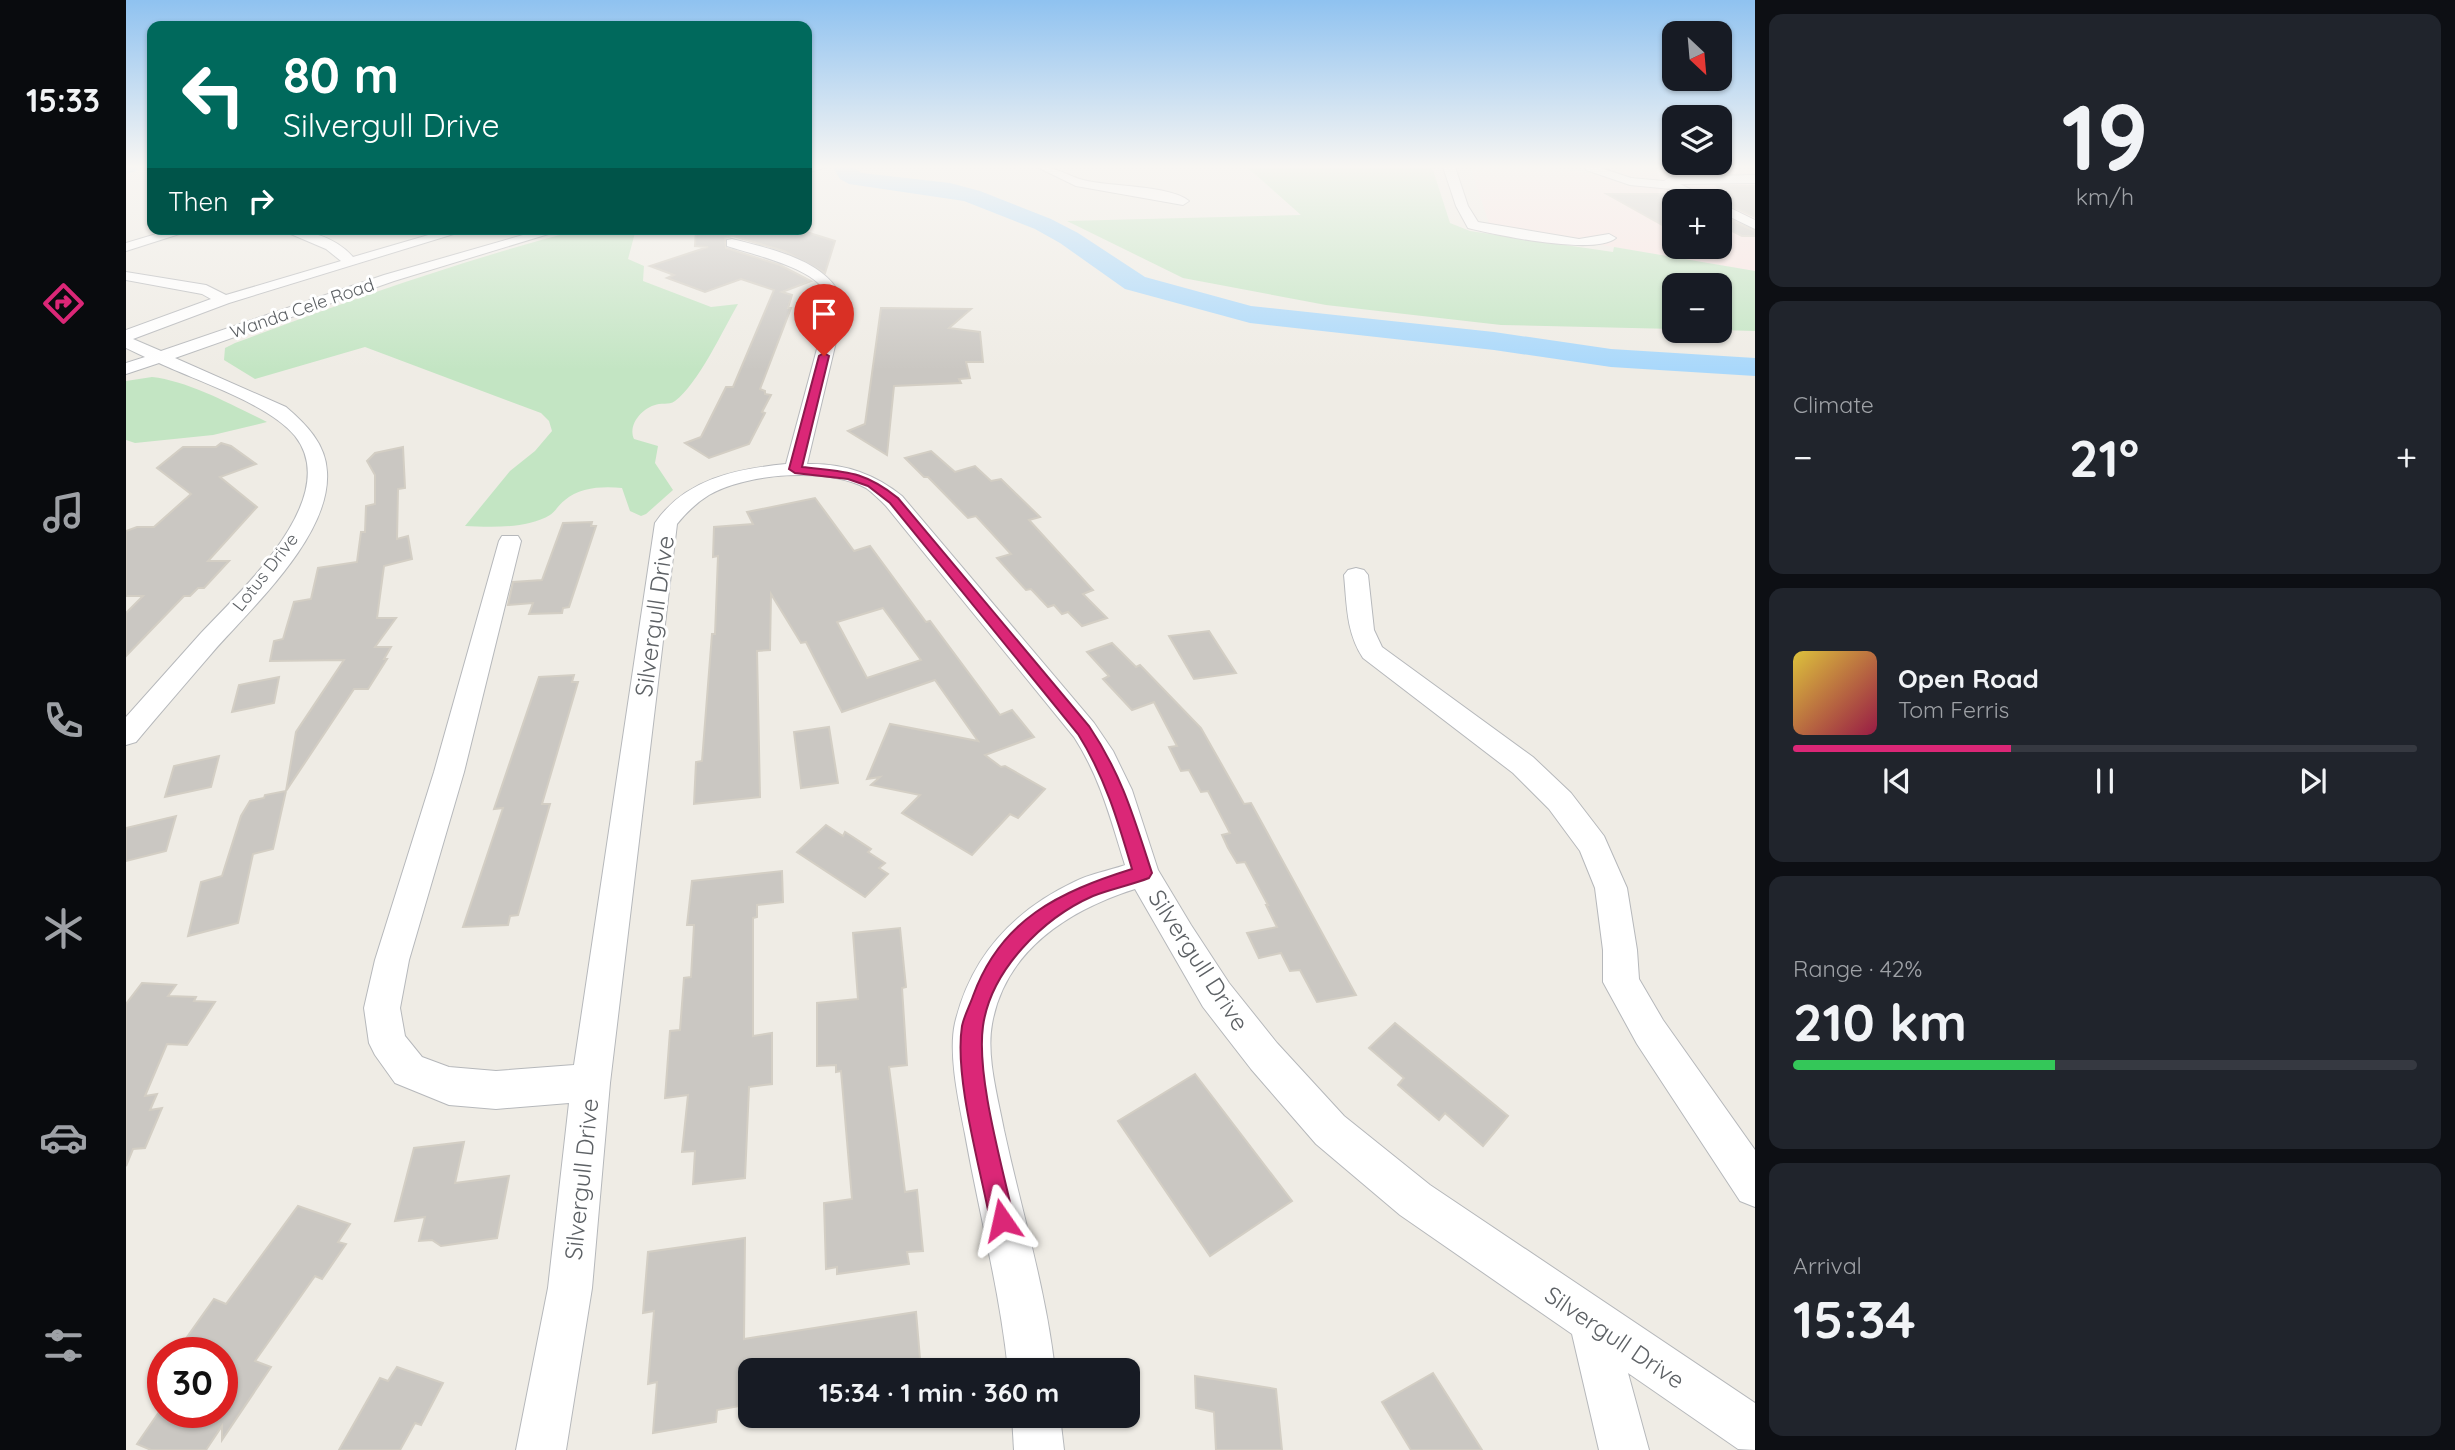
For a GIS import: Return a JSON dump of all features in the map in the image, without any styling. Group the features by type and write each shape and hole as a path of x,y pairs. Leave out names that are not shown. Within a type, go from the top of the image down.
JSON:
{"street":[{"path":"126,247 168,235"},
{"path":"300,235 333,248 376,273"},
{"path":"136,348 224,300 444,235"},
{"name":"Wanda Cele Road","path":"126,369 136,348 254,311 276,299 523,235"},
{"name":"Wanda Cele Road","path":"136,348 538,235"},
{"path":"1530,235 1579,243 1609,238"},
{"path":"732,243 812,272 830,285 834,294 836,308 795,469"},
{"path":"126,276 206,290 224,300"},
{"name":"Lotus Drive","path":"126,736 278,560 298,532 317,485 317,467 312,443 295,423 279,411 136,348"},
{"name":"Silvergull Drive","path":"541,1450 570,1288 591,1083 666,523 681,505 706,488 736,478 795,469 850,476 872,484 894,501 1084,730 1103,759 1117,790 1143,873 1216,995 1264,1056 1330,1130 1415,1200 1755,1432"},
{"path":"510,541 449,772 392,960 383,1008 384,1020 388,1043 409,1070 449,1086 496,1090 591,1083"},
{"path":"1356,575 1361,630 1372,652 1523,765 1560,801 1593,845 1611,888 1620,950 1621,982 1650,1032 1755,1186"},
{"path":"1030,1358 1027,1327 1002,1220 974,1077 973,1025 992,971 1028,927 1086,891 1143,873"},
{"path":"1592,1322 1624,1450"},
{"path":"1037,1428 1039,1450"}],"shaded area":[{"path":"1541,235 1662,235 1662,255"},
{"path":"1732,235 1755,235 1755,271 1684,259 1732,259"}],"green space":[{"path":"560,235 634,235 628,259 644,266 643,281 711,307 738,304 718,342 684,393 673,402 653,405 635,422 632,433 634,439 658,446 655,463 673,490 641,516 630,511 622,488 600,487 577,492 550,515 531,523 465,526 510,471 535,451 552,431 549,421 541,413 365,347 255,379 224,360 225,348 235,343 450,267"},
{"path":"1095,235 1495,235 1613,252 1614,247 1662,255 1662,259 1684,259 1755,271 1755,331 1732,330 1732,273 1662,273 1662,329 1501,325 1326,305 1183,278"},
{"path":"152,377 181,383 267,422 213,435 135,443 126,440 126,381"}],"building":[{"path":"696,235 815,235 835,241 825,273 784,251 733,236 725,238 726,248 780,265 811,281 782,292 792,295 788,308 791,308 760,389 771,395 749,444 709,458 685,443 701,437 726,387 733,387 774,290 741,279 705,292 667,278 674,275 650,266 708,247 695,246"},
{"path":"881,308 971,309 949,328 980,332 983,362 966,362 970,378 959,379 961,383 894,386 887,455 848,431 865,424"},
{"path":"221,443 231,446 256,464 220,477 257,507 208,561 229,561 204,588 198,588 190,596 184,596 126,656 126,613 143,596 126,596 126,531 137,527 154,527 191,494 157,468 183,447 216,447"},
{"path":"403,447 405,488 398,489 397,539 408,536 412,559 384,566 377,618 396,618 375,647 391,647 384,659 387,659 368,689 354,689 286,791 296,732 344,660 270,661 274,641 283,639 294,602 311,599 318,568 357,562 361,532 365,532 366,506 375,504 375,475 367,461 375,453"},
{"path":"931,451 955,472 975,466 991,481 1001,479 1040,517 1029,520 1093,590 1083,594 1107,618 1082,626 1068,612 1062,614 1054,605 1048,607 1031,589 1026,590 997,558 1011,554 976,516 968,518 928,477 924,477 905,458"},
{"path":"815,498 854,551 870,546 1000,715 1012,710 1034,737 985,755 1001,767 1005,766 1045,789 1018,818 1010,814 972,855 902,813 920,795 871,785 880,777 867,779 890,724 978,741 935,680 842,712 806,642 801,643 771,594 770,650 757,651 760,797 694,804 696,762 702,761 712,634 715,634 718,556 713,557 714,527 753,524 747,512","holes":["883,608 921,660 867,678 837,622"]},
{"path":"592,522 591,526 596,526 569,607 563,608 562,613 529,614 533,603 508,605 513,582 542,580 563,523"},
{"path":"1209,631 1236,673 1194,679 1169,636"},
{"path":"1112,643 1136,667 1140,665 1201,728 1244,804 1251,803 1356,995 1317,1002 1300,970 1290,971 1281,953 1259,958 1247,933 1277,927 1268,905 1245,862 1237,863 1228,848 1222,835 1230,833 1208,791 1201,792 1189,770 1181,771 1169,747 1177,746 1154,702 1132,710 1103,679 1109,676 1087,652"},
{"path":"574,675 572,682 578,682 542,804 550,804 518,915 510,916 508,925 463,927 503,808 494,809 539,677"},
{"path":"279,677 274,703 232,712 239,685"},
{"path":"829,727 838,783 801,788 794,732"},
{"path":"219,756 211,787 165,797 174,766"},
{"path":"286,791 273,849 253,854 238,923 188,936 201,882 222,876 241,816 250,801"},
{"path":"176,816 166,851 126,861 126,828"},
{"path":"826,825 843,836 845,832 871,849 868,852 885,863 879,868 888,874 865,897 797,852"},
{"path":"782,871 783,902 757,905 757,917 753,918 753,1036 772,1033 772,1084 749,1087 745,1178 693,1184 695,1151 682,1152 688,1095 665,1098 670,1031 680,1030 684,978 691,977 694,925 687,925 692,881"},
{"path":"900,928 906,987 902,988 907,1065 889,1067 905,1192 917,1190 923,1251 907,1252 909,1264 837,1274 837,1267 826,1269 824,1203 852,1199 841,1071 836,1072 836,1065 817,1066 817,1003 858,999 853,933"},
{"path":"142,983 176,985 168,996 196,997 194,1001 215,1002 187,1045 167,1044 145,1096 157,1094 150,1110 162,1108 145,1148 133,1149 126,1166 126,1004"},
{"path":"1395,1023 1508,1116 1483,1146 1445,1113 1439,1120 1398,1085 1404,1078 1369,1048"},
{"path":"1195,1074 1292,1201 1210,1256 1118,1121"},
{"path":"464,1142 455,1183 509,1176 497,1238 441,1246 432,1240 419,1241 425,1217 395,1221 414,1148"},
{"path":"298,1206 350,1224 338,1242 346,1244 322,1279 315,1276 255,1361 271,1367 238,1416 238,1337 187,1337 214,1299 226,1304"},
{"path":"745,1238 744,1339 916,1312 920,1358 738,1358 738,1406 717,1410 716,1422 653,1433 657,1382 648,1384 654,1311 643,1313 648,1252"},
{"path":"397,1367 443,1383 421,1425 415,1423 400,1450 339,1450 380,1378 388,1381"},
{"path":"1433,1373 1482,1450 1411,1450 1382,1402"},
{"path":"1195,1376 1276,1389 1282,1450 1216,1450 1214,1412 1196,1408"},
{"path":"148,1428 221,1428 206,1450 151,1450 137,1444"},
{"path":"222,1428 230,1428 222,1440"}],"waterway":[{"path":"1063,235 1135,283 1250,314 1494,341 1611,358 1755,367"}],"route":[{"path":"824,356 795,469 850,476 872,484 894,501 1084,730 1103,759 1117,790 1143,873 1086,891 1028,927 992,971 973,1025 974,1077 1002,1220"}]}
